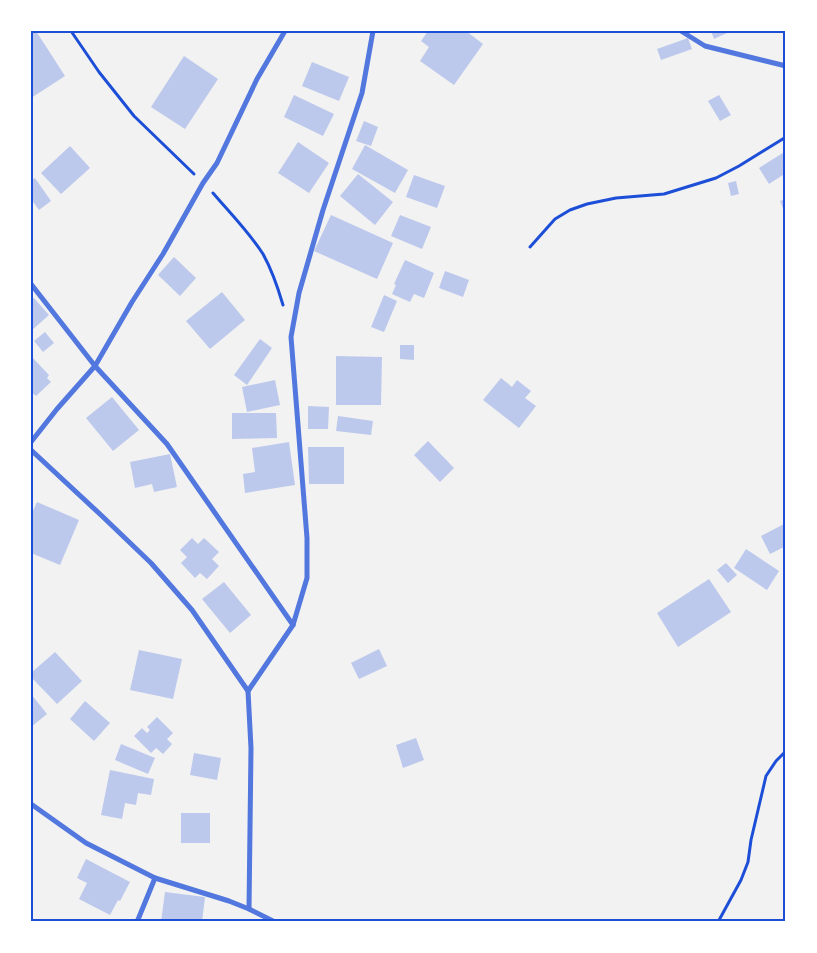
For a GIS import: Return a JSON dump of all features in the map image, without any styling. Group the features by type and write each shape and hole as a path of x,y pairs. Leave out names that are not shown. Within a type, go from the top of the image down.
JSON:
{"street":[{"path":"31,442 95,366 216,163 256,79 284,31"},
{"path":"248,691 293,625 307,578 307,538 291,337 300,293 323,210 362,93 373,31"},
{"path":"681,31 705,46 786,66"},
{"path":"31,284 95,366 167,444 293,625"},
{"path":"31,450 151,563 192,610 248,691 251,748 249,909"},
{"path":"31,804 86,842 155,878 220,898 249,909 272,921"},
{"path":"137,922 155,878"}],"path":[{"path":"71,31 99,72 134,116 203,183 246,230 263,255 277,285 284,311"},
{"path":"530,247 555,219 570,210 587,204 616,198 664,194 716,178 786,137"},
{"path":"718,922 742,880 748,862 751,840 766,776 776,761 786,752"}],"building":[{"path":"31,31 36,31 65,76 31,98"},
{"path":"428,31 466,31 483,44 454,85 420,61 429,47 421,41"},
{"path":"711,31 726,31 727,33 714,39"},
{"path":"688,38 692,49 661,60 657,49"},
{"path":"184,56 218,79 185,129 151,107"},
{"path":"312,62 349,77 339,101 302,86"},
{"path":"294,95 334,114 323,136 284,117"},
{"path":"719,95 731,115 720,121 708,101"},
{"path":"364,121 378,127 371,146 356,141"},
{"path":"298,142 329,163 309,193 278,173"},
{"path":"365,145 408,170 395,193 352,169"},
{"path":"70,146 90,168 61,194 41,173"},
{"path":"786,151 786,173 769,184 759,168"},
{"path":"358,174 393,202 375,225 340,196"},
{"path":"414,175 445,186 437,208 406,197"},
{"path":"35,178 51,201 39,210 31,199 31,181"},
{"path":"736,181 739,194 731,196 728,183"},
{"path":"786,199 786,216 780,201"},
{"path":"331,215 393,243 377,279 314,251"},
{"path":"400,215 431,227 422,249 391,236"},
{"path":"174,257 196,278 180,296 158,275"},
{"path":"405,260 434,273 424,298 414,294 410,302 392,294 396,285 394,284"},
{"path":"445,271 469,280 463,297 439,288"},
{"path":"222,292 245,320 210,349 186,321"},
{"path":"384,295 397,301 384,332 371,327"},
{"path":"34,298 49,315 31,331 31,300"},
{"path":"45,332 54,343 43,352 34,341"},
{"path":"260,339 272,348 247,385 234,375"},
{"path":"400,345 414,345 414,360 400,359"},
{"path":"31,356 49,375 47,378 51,382 36,396 31,392"},
{"path":"336,356 382,357 381,405 336,405"},
{"path":"501,378 512,387 517,380 531,391 525,398 536,406 519,428 483,400"},
{"path":"275,380 280,405 247,412 242,387"},
{"path":"112,397 139,430 113,451 86,418"},
{"path":"308,406 329,407 328,429 308,429"},
{"path":"232,413 276,413 277,438 232,439"},
{"path":"338,416 373,421 371,435 336,431"},
{"path":"428,441 454,468 440,482 414,455"},
{"path":"289,442 295,485 245,493 243,474 255,472 252,448"},
{"path":"308,447 344,447 344,484 309,484"},
{"path":"170,454 177,487 154,492 152,484 135,488 130,462"},
{"path":"37,502 79,520 60,565 31,553 31,515"},
{"path":"786,523 786,546 770,554 761,536"},
{"path":"192,538 198,544 204,538 219,552 212,559 219,566 207,579 200,573 195,578 181,563 187,557 180,550"},
{"path":"746,549 779,571 767,590 734,568"},
{"path":"726,563 737,575 728,583 717,570"},
{"path":"709,579 731,612 678,647 657,613"},
{"path":"224,582 251,615 230,633 202,599"},
{"path":"379,649 387,666 359,679 351,663"},
{"path":"139,650 182,659 173,699 130,690"},
{"path":"55,652 82,681 57,704 31,677 31,673"},
{"path":"31,694 47,714 31,727"},
{"path":"85,701 110,723 94,741 70,719"},
{"path":"157,717 173,733 167,739 172,744 163,754 156,748 151,753 134,736 142,728 147,733 150,730 147,727"},
{"path":"416,738 424,760 403,768 396,745"},
{"path":"121,744 155,758 148,774 115,760"},
{"path":"194,753 221,758 217,780 190,775"},
{"path":"110,770 154,779 151,795 138,793 136,805 125,803 122,819 101,815"},
{"path":"181,813 210,813 210,843 181,843"},
{"path":"86,859 130,882 110,915 79,899 87,883 77,878"},
{"path":"165,892 205,897 202,922 161,922"}]}
